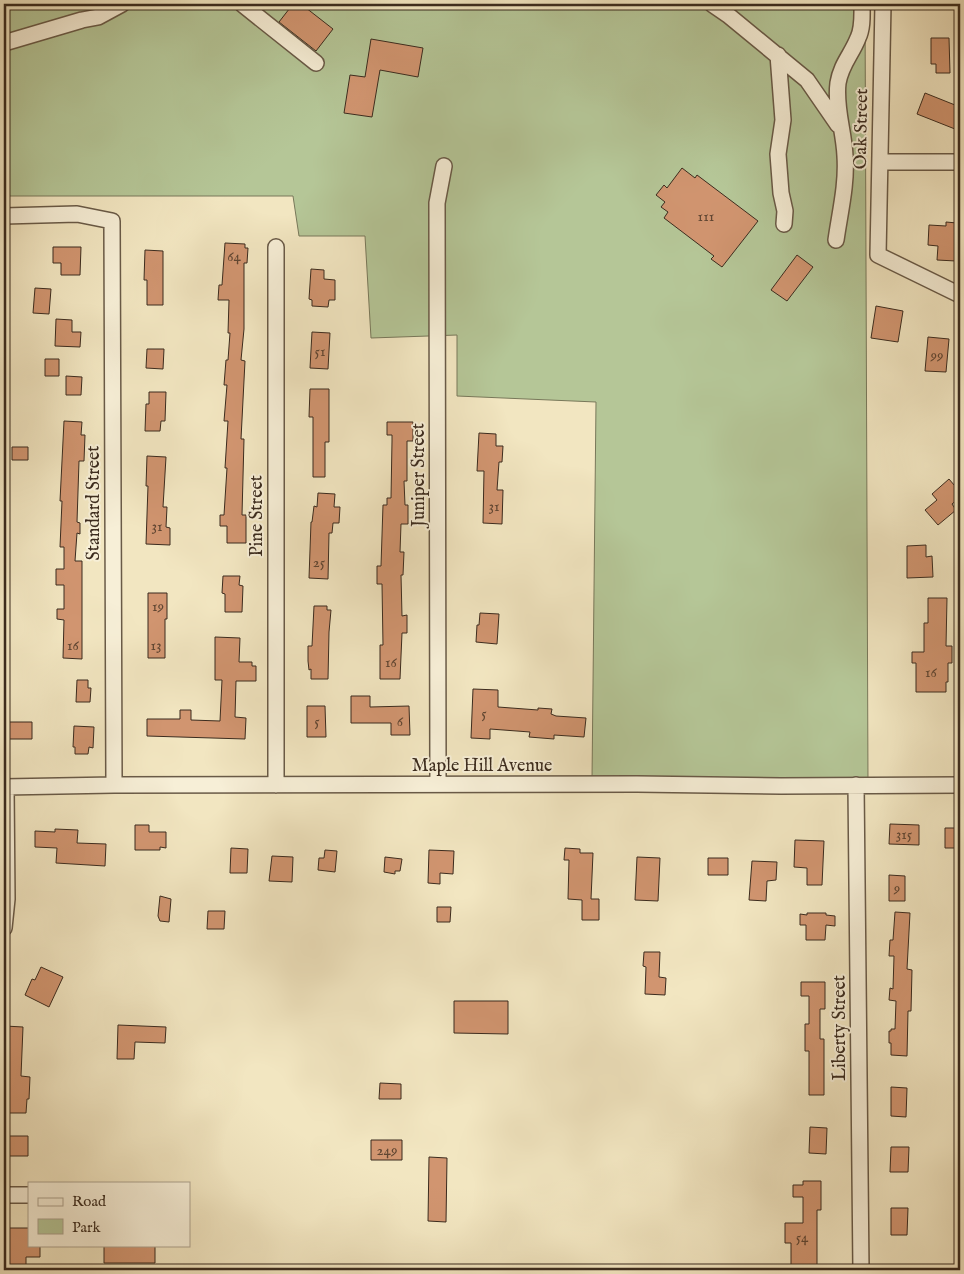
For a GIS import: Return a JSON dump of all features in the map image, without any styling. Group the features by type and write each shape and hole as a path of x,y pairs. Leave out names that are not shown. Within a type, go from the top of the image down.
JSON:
{"street":[{"path":"4,43 98,17 122,4"},
{"path":"242,4 316,63"},
{"path":"712,4 731,9 778,55 807,80 841,131"},
{"path":"836,240 845,184 845,155 837,96 838,81 844,62 858,39 861,28 862,4"},
{"name":"Oak Street","path":"883,4 878,255 960,295"},
{"path":"778,55 783,120 778,154 781,193 785,211 784,224"},
{"path":"880,162 960,162"},
{"name":"Juniper Street","path":"438,784 437,202 444,166"},
{"name":"Standard Street","path":"4,216 77,214 112,221 114,785"},
{"name":"Pine Street","path":"276,247 276,785"},
{"name":"Maple Hill Avenue","path":"5,787 438,784 960,785"},
{"name":"Liberty Street","path":"856,785 861,1270"},
{"path":"4,928 7,899 5,787"},
{"path":"4,1195 28,1194"}],"green space":[{"path":"4,4 865,4 868,785 592,780 596,402 457,396 457,335 371,338 365,236 299,236 293,196 4,196"}],"building":[{"path":"293,4 301,4 333,29 316,51 279,22"},
{"path":"931,38 949,38 950,73 936,73 936,64 931,64"},
{"path":"371,39 423,48 418,77 380,70 372,117 344,113 350,75 365,77"},
{"path":"925,93 960,107 960,131 917,114"},
{"path":"682,168 695,178 697,175 758,221 722,267 711,259 714,256 664,218 668,212 661,207 665,202 656,195 664,185 667,188"},
{"path":"946,222 957,223 956,261 937,260 938,246 928,245 929,225 946,226"},
{"path":"225,243 245,244 245,248 248,248 247,263 244,263 244,329 241,360 245,361 241,439 244,439 242,515 246,515 246,543 227,543 227,526 220,526 220,515 224,515 227,468 225,468 228,421 224,421 227,385 224,385 230,333 228,333 229,300 218,300 219,285 222,285"},
{"path":"53,247 81,247 80,275 61,275 61,263 53,263"},
{"path":"145,250 163,251 163,305 147,305 147,280 144,280"},
{"path":"797,255 813,267 787,301 771,290"},
{"path":"311,269 324,270 324,279 335,280 335,300 329,300 328,307 312,306 312,300 309,299"},
{"path":"35,288 51,289 49,314 33,313"},
{"path":"876,306 903,311 898,342 871,338"},
{"path":"56,319 72,320 72,332 81,332 80,347 55,346"},
{"path":"312,332 330,333 328,369 310,368"},
{"path":"928,337 949,339 946,372 925,371"},
{"path":"147,349 164,349 163,369 146,368"},
{"path":"45,359 59,359 59,376 45,376"},
{"path":"66,376 82,377 81,395 66,395"},
{"path":"310,389 329,389 329,442 325,442 325,477 313,477 313,417 309,417"},
{"path":"149,392 166,392 165,421 161,421 160,431 145,431 146,404 149,404"},
{"path":"64,421 82,422 81,435 85,435 84,461 79,461 77,522 80,523 80,534 77,533 75,561 82,561 82,659 63,658 64,620 57,619 57,609 64,609 64,585 56,585 56,569 64,569 64,547 60,547 62,501 60,501"},
{"path":"387,422 413,422 413,441 407,441 407,481 404,481 405,505 408,505 408,524 401,524 400,552 404,552 403,575 401,575 402,616 407,615 407,633 402,633 400,679 380,679 380,645 383,645 382,584 377,584 377,566 381,566 383,505 387,505 387,498 391,498 392,435 387,435"},
{"path":"479,433 496,434 496,446 503,446 502,462 499,462 497,490 503,490 502,524 483,523 484,471 477,471"},
{"path":"12,447 28,447 28,460 12,460"},
{"path":"147,456 166,457 163,507 167,507 166,527 170,528 170,545 146,544"},
{"path":"949,479 960,492 960,497 952,504 956,510 938,525 925,510 937,500 932,494"},
{"path":"318,493 335,494 334,507 340,507 339,523 333,523 332,533 329,533 328,579 309,578 311,522 314,506 317,507"},
{"path":"926,545 926,557 932,556 933,577 907,578 907,546"},
{"path":"223,576 240,576 239,585 243,586 242,612 225,612 225,594 222,593"},
{"path":"148,593 167,593 165,658 148,658"},
{"path":"928,598 947,598 946,646 952,646 952,663 948,663 946,692 916,692 916,663 912,663 912,652 924,652 924,623 928,623"},
{"path":"314,606 327,606 327,610 331,610 328,679 311,679 311,669 309,670 308,646 312,646"},
{"path":"480,613 499,614 497,644 476,642"},
{"path":"215,637 240,638 239,662 252,662 252,666 256,666 256,681 236,681 235,717 246,718 245,739 147,736 147,719 180,719 180,710 191,710 191,720 220,721 222,680 215,680"},
{"path":"77,680 88,680 88,688 91,688 90,702 76,702"},
{"path":"473,689 498,690 498,707 538,710 538,708 552,709 551,714 556,716 586,718 584,737 554,735 554,739 529,737 530,732 490,729 490,739 471,738"},
{"path":"351,696 370,696 370,707 409,706 410,735 391,735 391,723 351,723"},
{"path":"307,706 325,706 326,737 307,737"},
{"path":"4,722 32,722 32,739 9,739 9,733 4,733"},
{"path":"74,726 94,727 93,748 89,747 88,754 75,754 75,747 73,747"},
{"path":"890,824 919,825 919,845 889,844"},
{"path":"135,825 149,825 149,832 166,832 166,848 160,847 160,850 135,850"},
{"path":"945,828 960,828 960,848 945,848"},
{"path":"55,829 78,830 77,843 106,844 105,866 56,863 57,848 35,847 35,831 55,832"},
{"path":"795,840 824,841 822,885 807,885 807,868 794,867"},
{"path":"231,848 248,849 247,873 230,873"},
{"path":"565,848 580,849 580,853 593,853 591,899 599,899 599,920 582,920 582,900 568,899 569,860 564,860"},
{"path":"325,850 337,851 335,872 318,870 319,858 324,858"},
{"path":"429,850 454,851 453,874 440,873 440,884 428,883"},
{"path":"272,856 293,857 292,882 269,881"},
{"path":"385,857 402,859 400,871 395,871 395,874 384,872"},
{"path":"637,857 660,858 658,901 635,900"},
{"path":"708,858 728,858 728,875 708,875"},
{"path":"752,861 777,862 776,880 767,881 766,901 749,900"},
{"path":"889,875 905,876 905,901 889,901"},
{"path":"160,896 171,899 169,922 160,921 158,916"},
{"path":"437,907 451,907 450,922 437,922"},
{"path":"208,911 225,911 224,929 207,929"},
{"path":"895,912 910,913 907,969 912,970 911,1011 908,1011 907,1056 891,1055 891,1043 889,1043 889,1031 895,1029 896,1001 889,1000 890,988 893,989 894,956 889,956 890,940 893,940"},
{"path":"807,913 826,913 826,915 835,916 835,926 826,925 825,940 806,940 806,925 800,925 800,914 807,915"},
{"path":"644,952 660,952 659,977 666,978 665,995 645,994 646,967 643,966"},
{"path":"41,967 63,977 49,1007 25,995 32,979 35,980"},
{"path":"801,982 825,982 825,1009 820,1009 820,1039 824,1039 824,1095 809,1095 809,1051 805,1051 805,1024 809,1024 809,996 801,996"},
{"path":"454,1001 508,1001 508,1034 454,1033"},
{"path":"118,1025 166,1027 165,1043 135,1042 134,1059 117,1059"},
{"path":"5,1026 23,1027 21,1076 30,1077 26,1113 4,1113"},
{"path":"380,1083 401,1084 401,1099 379,1099"},
{"path":"891,1087 907,1088 906,1117 891,1116"},
{"path":"810,1127 827,1128 826,1154 809,1153"},
{"path":"4,1136 28,1136 28,1156 4,1156"},
{"path":"371,1140 402,1140 402,1160 371,1160"},
{"path":"891,1147 909,1147 908,1172 890,1172"},
{"path":"429,1157 447,1158 446,1222 428,1221"},
{"path":"803,1181 821,1181 821,1210 817,1210 817,1270 791,1270 791,1243 785,1243 785,1223 803,1223 803,1197 793,1197 793,1185 803,1185"},
{"path":"891,1208 908,1208 907,1235 891,1235"},
{"path":"4,1228 28,1228 28,1246 40,1246 40,1257 26,1257 26,1270 4,1270"},
{"path":"104,1246 155,1246 155,1263 104,1263"}]}
